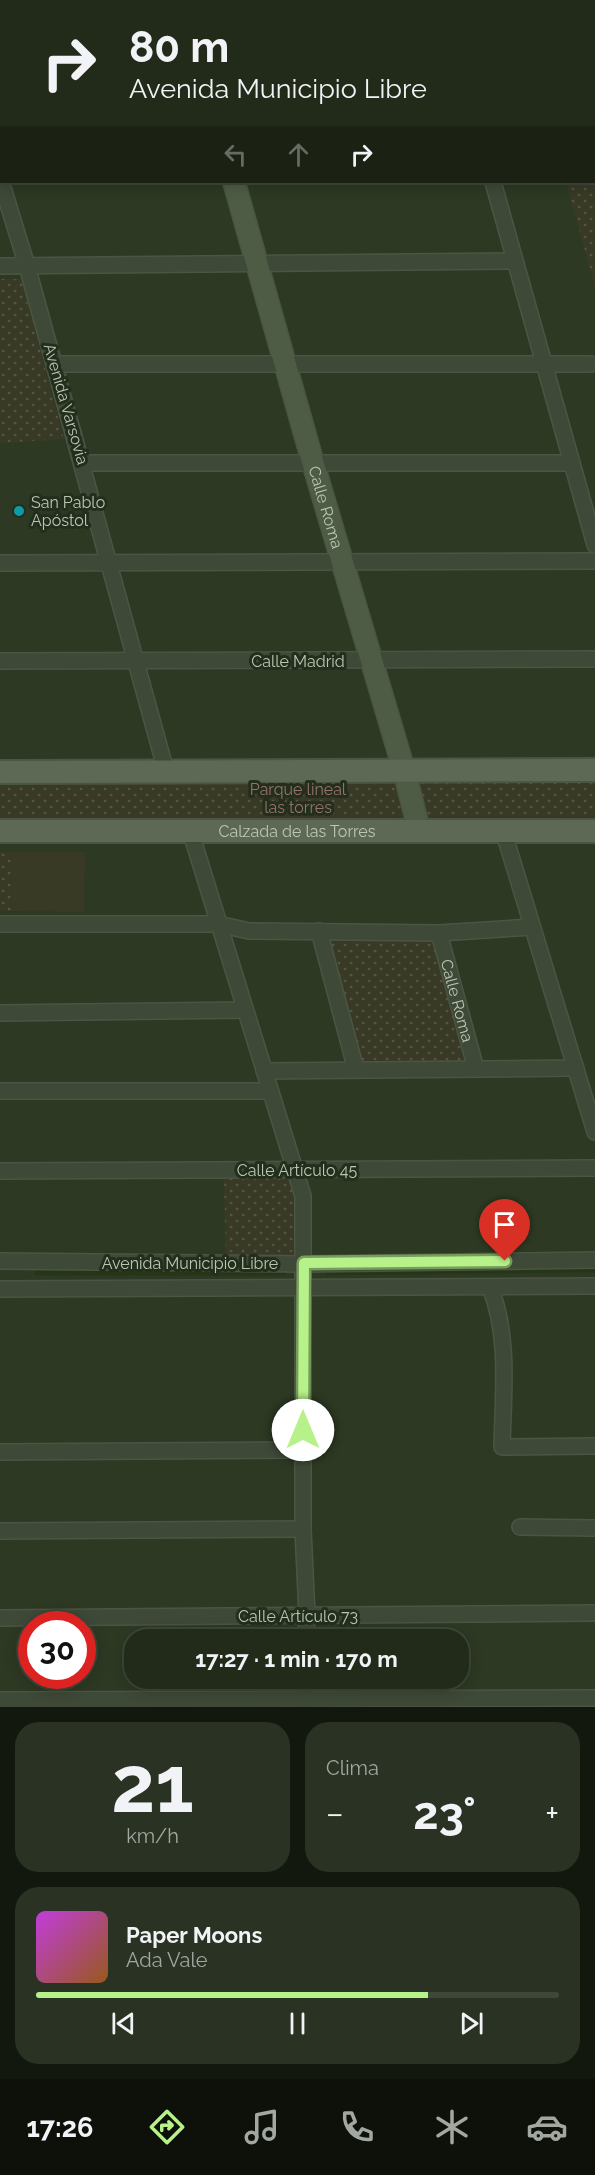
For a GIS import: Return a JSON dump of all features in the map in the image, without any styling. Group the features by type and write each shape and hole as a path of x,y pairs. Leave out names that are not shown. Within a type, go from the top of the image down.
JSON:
{"main road":[{"path":"0,772 595,770"},
{"name":"Calzada de las Torres","path":"0,831 595,831"}],"street":[{"name":"Avenida Varsovia","path":"2,183 27,266 166,771"},
{"name":"Calle Roma","path":"234,183 313,463 405,770 419,830"},
{"path":"493,183 595,545"},
{"path":"0,266 514,261"},
{"path":"54,364 591,364"},
{"path":"82,463 571,463"},
{"path":"0,562 595,561"},
{"name":"Calle Madrid","path":"0,661 595,659"},
{"path":"190,830 270,1091 297,1170 303,1196 303,1529 306,1629"},
{"path":"503,830 595,1132"},
{"path":"0,924 218,924 249,931 439,933 532,927"},
{"path":"319,931 356,1070"},
{"name":"Calle Roma","path":"439,933 476,1069"},
{"path":"0,1013 245,1010"},
{"path":"264,1071 576,1068"},
{"path":"0,1091 270,1091"},
{"name":"Calle Artículo 45","path":"0,1171 595,1168"},
{"name":"Avenida Municipio Libre","path":"0,1261 304,1263 595,1260"},
{"name":"Avenida Municipio Libre","path":"0,1289 595,1286"},
{"path":"490,1287 501,1324 502,1447 595,1446"},
{"path":"0,1452 303,1450"},
{"path":"520,1527 595,1528"},
{"path":"0,1531 303,1529"},
{"name":"Calle Artículo 73","path":"0,1618 595,1613"},
{"path":"0,1700 304,1703 595,1698"}],"green space":[{"path":"566,183 595,183 595,286"},
{"path":"0,279 21,279 64,439 0,443"},
{"name":"Parque lineal las torres","path":"595,781 595,817 0,818 0,783"},
{"path":"0,852 12,852 11,911 0,911"},
{"path":"12,852 85,852 84,912 11,911"},
{"path":"327,937 434,939 467,1068 362,1067"},
{"path":"293,1176 299,1204 299,1258 226,1258 224,1177"}],"waterway":[{"path":"327,1273 595,1270"},
{"path":"37,1273 284,1273"}],"place":[{"name":"San Pablo Apóstol","path":"19,511"}],"route":[{"path":"303,1430 304,1263 505,1261"}]}
